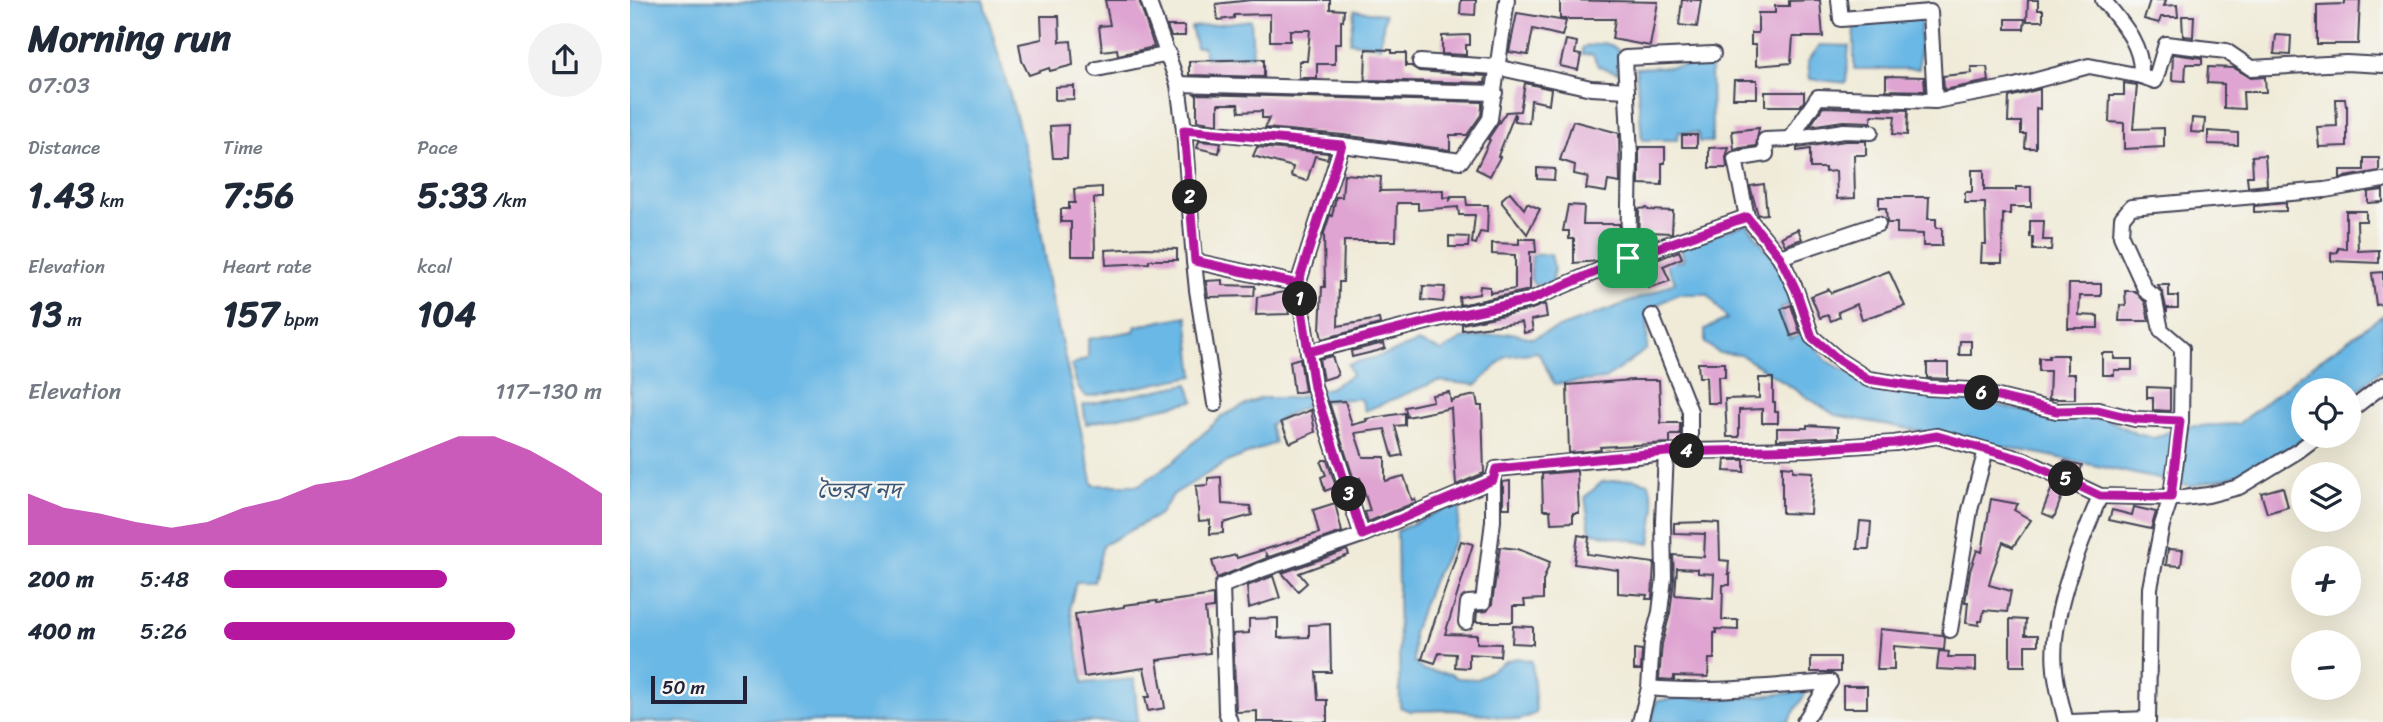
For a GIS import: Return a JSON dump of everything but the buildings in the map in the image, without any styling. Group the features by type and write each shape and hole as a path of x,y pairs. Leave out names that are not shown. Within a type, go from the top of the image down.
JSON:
{"street":[{"path":"1148,0 1178,84 1197,290 1215,404"},
{"path":"1184,130 1342,145 1461,161 1488,124 1495,93 1496,67 1507,0"},
{"path":"1839,0 1841,19 1930,12 1935,102"},
{"path":"2103,0 2127,29 2142,60 2141,76"},
{"path":"1790,139 1818,97 1935,102 2011,87 2089,66 2155,81 2166,44 2226,51 2251,68 2346,63 2383,65"},
{"path":"1097,69 1169,54"},
{"path":"1628,258 1630,155 1625,58 1713,54"},
{"path":"1420,62 1496,67 1591,88 1627,90"},
{"path":"1178,84 1495,93"},
{"path":"1871,132 1844,131 1765,140 1766,155 1735,159 1747,217 1780,257 1796,290 1812,337 1840,361 1868,379 1928,388 1969,390 2057,411 2098,410 2135,419 2180,423"},
{"path":"1342,145 1298,284 1314,387 1362,535"},
{"path":"2100,496 2073,562 2056,632 2054,668 2068,722 2148,720 2150,588 2171,493 2180,423 2182,348 2161,330 2154,296 2146,291 2121,236 2122,218 2132,207 2325,190 2383,180"},
{"path":"1308,352 1438,319 1530,300 1628,258 1747,217"},
{"path":"1780,257 1878,223"},
{"path":"1195,261 1298,284"},
{"path":"1652,316 1690,411 1690,451"},
{"path":"2361,402 2383,385"},
{"path":"1466,622 1468,603 1483,602 1496,469 1666,452 1807,449 1895,443 1937,436 2024,460 2100,496 2171,493 2208,495 2239,486 2302,448"},
{"path":"1950,630 1970,510 1986,450"},
{"path":"1640,722 1649,688 1652,642 1660,612 1664,578 1666,452"},
{"path":"1230,722 1226,711 1222,586 1362,535 1493,480"},
{"path":"1649,688 1713,690 1830,682 1804,722"}],"water":[{"name":"ভৈরব নদ","path":"630,0 983,0 1031,170 1053,304 1093,485 1139,485 1174,461 1222,416 1260,398 1295,398 1329,388 1352,375 1348,364 1388,354 1418,342 1442,351 1462,339 1512,333 1532,338 1653,293 1675,282 1665,262 1684,260 1680,245 1747,224 1774,260 1797,301 1780,308 1790,339 1805,333 1826,360 1874,387 1965,395 2012,409 2084,418 2100,416 2137,434 2154,438 2180,427 2238,424 2291,382 2291,448 2245,473 2191,486 1835,415 1741,355 1719,353 1705,343 1705,329 1727,319 1708,294 1677,294 1648,310 1647,349 1605,379 1554,384 1538,352 1506,356 1477,385 1437,381 1365,411 1361,399 1313,404 1270,425 1275,443 1227,462 1174,494 1159,515 1103,545 1094,582 1076,582 1070,607 1083,683 1134,679 1138,722 630,722"},
{"path":"1355,10 1385,14 1380,46 1350,42"},
{"path":"1921,17 1919,69 1854,69 1854,29 1860,23"},
{"path":"1251,20 1253,56 1206,58 1203,47 1196,47 1191,27"},
{"path":"1603,43 1619,51 1618,73 1598,66 1593,55 1582,54 1583,47"},
{"path":"1820,45 1849,46 1846,83 1810,79 1808,61"},
{"path":"1711,65 1712,142 1699,142 1698,133 1679,132 1677,140 1642,140 1636,68"},
{"path":"1551,254 1554,268 1552,284 1534,285 1531,278 1532,255"},
{"name":"ভৈরব নদ","path":"2383,315 2383,368 2361,388 2361,378 2296,378"},
{"path":"1187,316 1194,376 1087,397 1078,388 1071,365 1088,358 1088,339 1134,331 1136,326"},
{"path":"1188,384 1194,401 1086,424 1083,405"},
{"path":"1633,479 1649,483 1655,508 1650,544 1590,532 1585,497 1602,482"},
{"path":"1455,504 1460,508 1457,536 1433,580 1413,632 1414,662 1423,670 1451,674 1457,678 1477,679 1506,661 1517,658 1532,661 1536,713 1519,720 1454,710 1410,711 1400,707 1397,531"},
{"path":"1807,691 1788,722 1651,722 1656,701 1680,698 1733,699"}],"route":[{"path":"1628,258 1530,300 1438,319 1308,352 1298,284 1342,145 1184,130 1195,261 1298,284 1308,352 1314,387 1362,535 1493,480 1496,469 1666,452 1807,449 1895,443 1937,436 2024,460 2100,496 2171,497 2180,421 2156,422 2098,410 2057,411 1969,390 1928,388 1868,379 1840,361 1812,337 1796,290 1780,257 1747,217 1628,258"}]}
